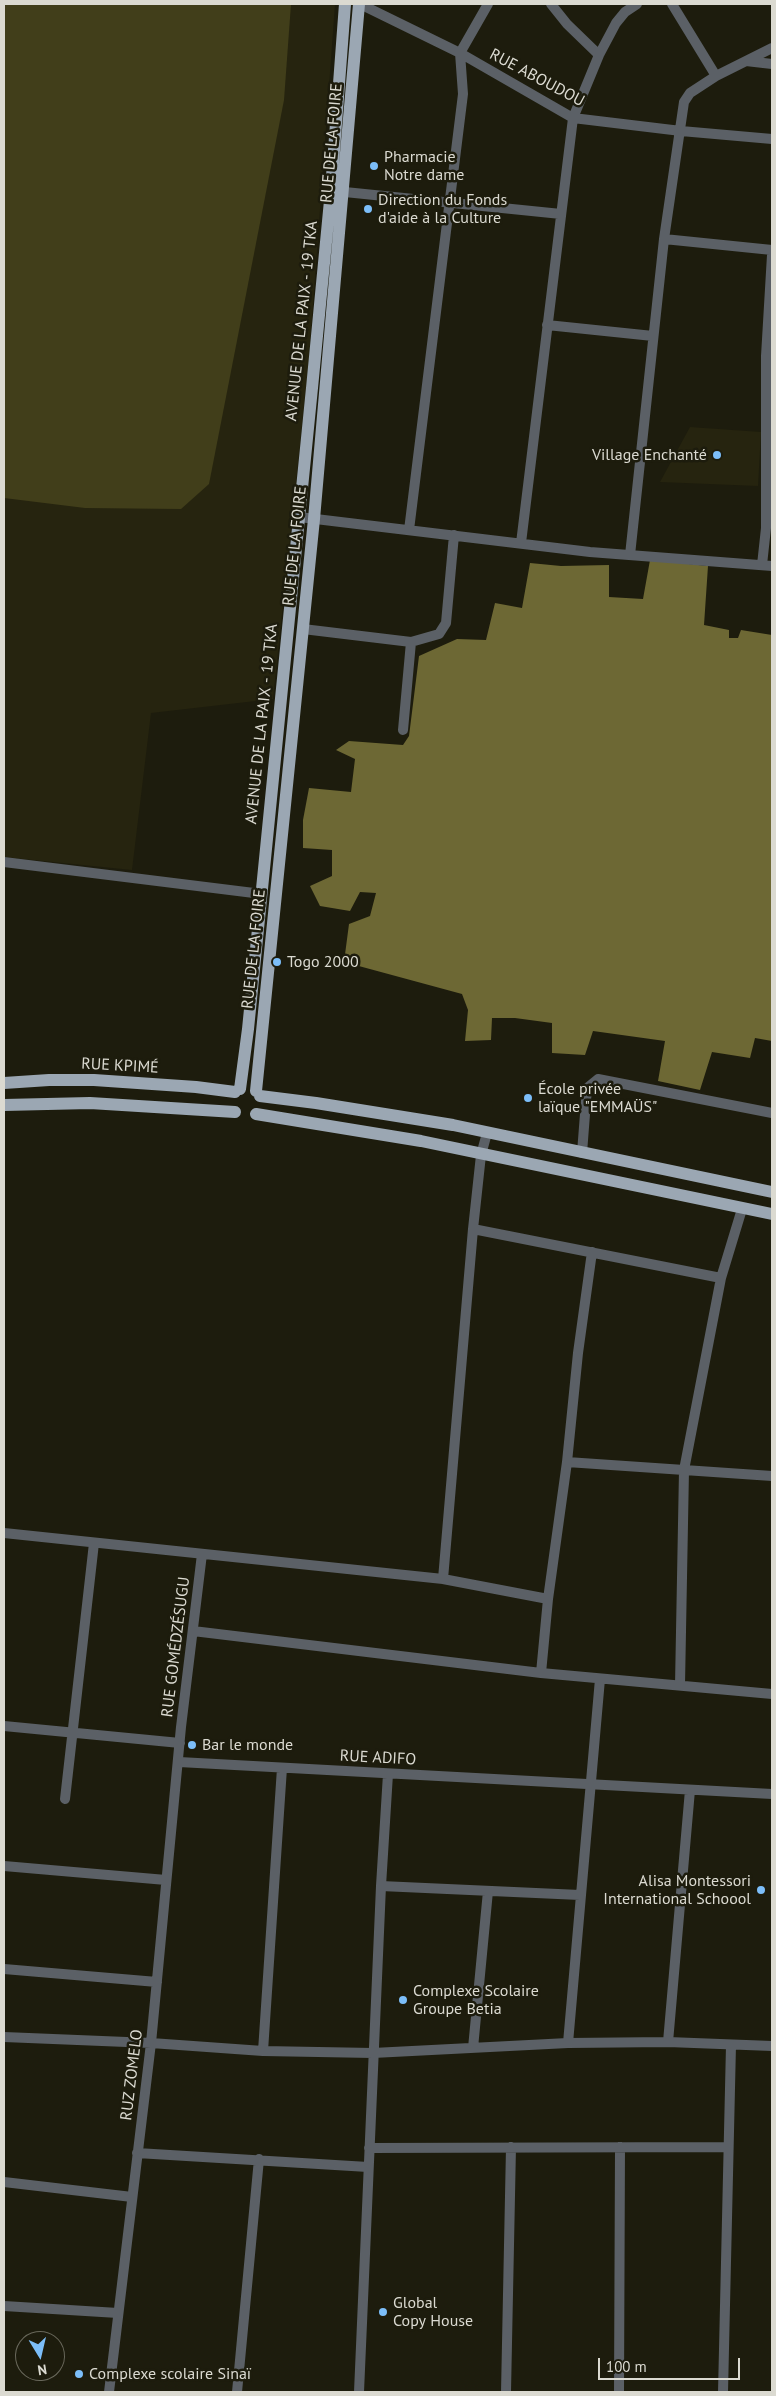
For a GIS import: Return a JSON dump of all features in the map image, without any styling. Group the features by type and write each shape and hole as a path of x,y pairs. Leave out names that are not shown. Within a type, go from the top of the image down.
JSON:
{"main road":[{"name":"AVENUE DE LA PAIX - 19 TKA","path":"237,1091 246,1043 262,894 331,190 345,4"},
{"name":"RUE DE LA FOIRE","path":"258,1093 314,519 360,4"},
{"name":"RUE KPIMÉ","path":"4,1084 49,1080 94,1080 237,1091"},
{"path":"235,1112 231,1102 237,1091 250,1088 258,1093 426,1120 772,1192"},
{"path":"256,1114 261,1106 258,1093"},
{"path":"4,1105 90,1103 235,1112 243,1117 256,1114 421,1141 772,1214"}],"street":[{"name":"RUE ABOUDOU","path":"360,4 460,53 573,118 681,131 772,139"},
{"path":"409,530 463,94 460,53 488,4"},
{"path":"551,4 566,24 599,55"},
{"path":"521,543 573,118 599,55 616,24 625,12 637,4"},
{"path":"672,4 716,76"},
{"path":"630,555 664,239 686,98 716,76 772,48"},
{"path":"746,61 772,64"},
{"path":"331,190 561,214"},
{"path":"664,239 772,250"},
{"path":"299,517 630,555 767,565 772,256"},
{"path":"547,325 654,336"},
{"path":"303,629 411,642 439,634 446,623 454,535"},
{"path":"403,730 411,642"},
{"path":"4,862 262,894"},
{"path":"582,1152 587,1088 598,1080 772,1113"},
{"path":"443,1580 473,1229 481,1154 487,1133"},
{"path":"680,1685 684,1470 720,1278 742,1208"},
{"path":"473,1229 720,1278"},
{"path":"541,1672 548,1600 567,1462 578,1353 592,1252"},
{"path":"567,1462 772,1476"},
{"path":"4,1532 443,1580 548,1600"},
{"path":"65,1798 94,1542"},
{"name":"RUE GOMÉDZÉSUGU","path":"180,1743 202,1554"},
{"path":"193,1631 600,1679 772,1694"},
{"path":"568,2043 600,1679"},
{"path":"4,1726 180,1743 179,1762"},
{"name":"RUE ADIFO","path":"179,1762 772,1794"},
{"name":"RUZ ZOMELO","path":"108,2392 158,1982 166,1880 179,1762"},
{"path":"263,2051 282,1768"},
{"path":"360,2392 373,2053 388,1774"},
{"path":"668,2042 690,1790"},
{"path":"4,1866 166,1880"},
{"path":"381,1886 580,1895"},
{"path":"474,2048 488,1891"},
{"path":"4,1969 158,1982"},
{"path":"4,2037 151,2043 263,2051 373,2053 568,2043 668,2042 772,2046"},
{"path":"723,2392 730,2045"},
{"path":"506,2392 511,2147"},
{"path":"619,2392 620,2147"},
{"path":"369,2148 728,2147"},
{"path":"137,2153 368,2167"},
{"path":"237,2392 259,2159"},
{"path":"4,2182 132,2197"},
{"path":"4,2306 118,2314"}],"shaded area":[{"path":"4,4 335,4 309,360 273,699 151,713 132,870 4,857"},
{"path":"4,4 291,4 284,100 209,484 181,509 85,508 4,498"},
{"name":"Village Enchanté","path":"690,427 761,432 758,486 660,482"},
{"path":"650,560 708,566 704,625 729,630 729,638 738,638 741,630 772,635 772,1041 755,1038 750,1058 712,1052 700,1090 658,1081 665,1041 593,1031 585,1055 552,1053 552,1023 515,1018 492,1018 491,1040 465,1041 468,1010 462,994 344,962 349,924 370,916 376,893 360,892 350,911 320,906 310,886 332,876 332,850 303,848 303,820 309,788 351,792 355,759 336,750 349,741 403,745 409,736 419,656 457,639 486,640 495,603 522,608 530,563 561,566 609,565 609,597 643,599"}],"place":[{"name":"Pharmacie Notre dame","path":"374,166"},
{"name":"Direction du Fonds d'aide à la Culture","path":"368,209"},
{"name":"Village Enchanté","path":"717,455"},
{"name":"Togo 2000","path":"277,962"},
{"name":"École privée laïque \"EMMAÜS\"","path":"528,1098"},
{"name":"Bar le monde","path":"192,1745"},
{"name":"Alisa Montessori International Schoool","path":"761,1890"},
{"name":"Complexe Scolaire Groupe Betia","path":"403,2000"},
{"name":"Global Copy House","path":"383,2312"},
{"name":"Complexe scolaire Sinaï","path":"79,2374"}]}
